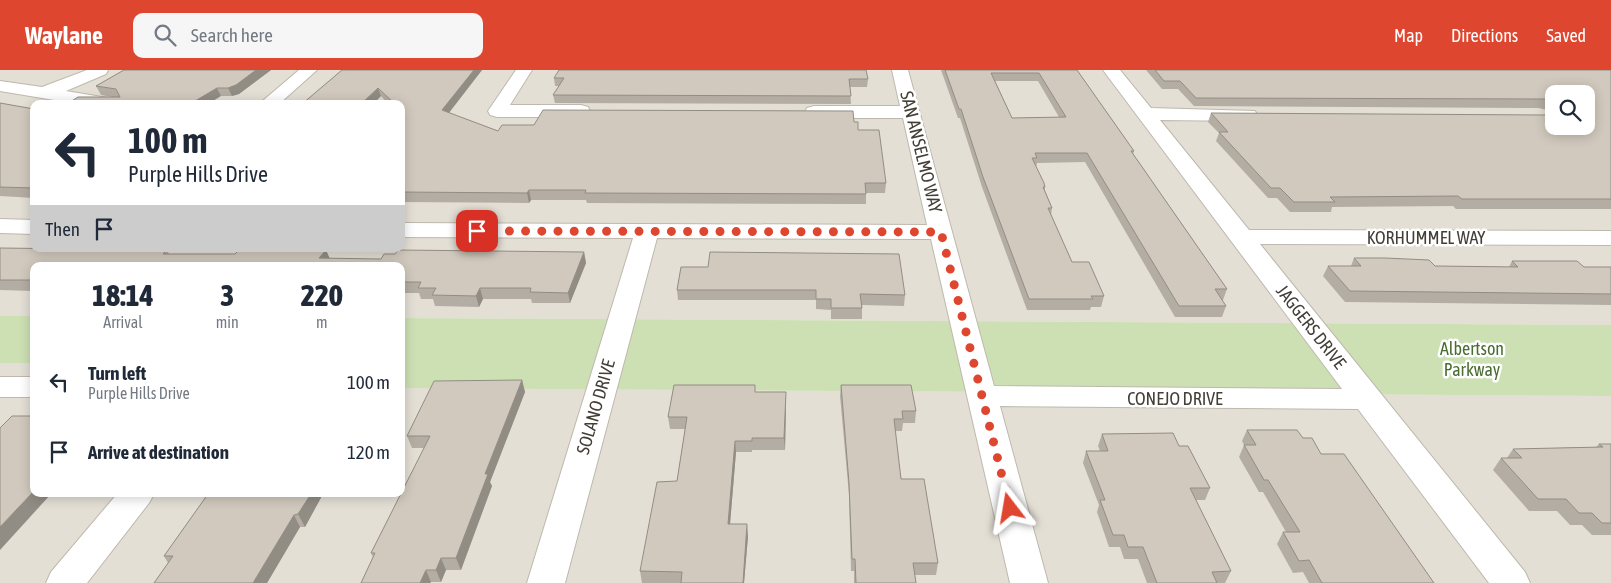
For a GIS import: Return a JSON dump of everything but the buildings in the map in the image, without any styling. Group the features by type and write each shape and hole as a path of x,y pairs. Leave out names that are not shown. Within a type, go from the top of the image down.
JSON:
{"street":[{"path":"43,94 73,83 100,70"},
{"path":"273,100 309,70"},
{"path":"524,70 497,111 596,111"},
{"name":"SAN ANSELMO WAY","path":"900,70 1029,583"},
{"name":"JAGGERS DRIVE","path":"1111,70 1511,583"},
{"path":"0,86 86,100"},
{"path":"793,112 910,112"},
{"path":"1147,114 1264,115"},
{"path":"0,226 30,227"},
{"path":"405,230 941,232"},
{"name":"SOLANO DRIVE","path":"546,583 647,231"},
{"name":"KORHUMMEL WAY","path":"1241,237 1611,238"},
{"path":"0,387 30,387"},
{"name":"CONEJO DRIVE","path":"983,396 1367,399"},
{"path":"65,583 135,497"}],"shaded area":[{"path":"0,70 1611,70 1611,325 405,318 405,262 30,262 30,316 0,316"},
{"path":"0,363 30,363 30,497 405,497 405,388 1611,396 1611,583 0,583"}],"green space":[{"path":"0,316 30,316 30,363 0,363"},
{"name":"Albertson Parkway","path":"405,318 1611,325 1611,396 405,388"}],"route":[{"path":"477,231 941,232 1010,508"}]}
